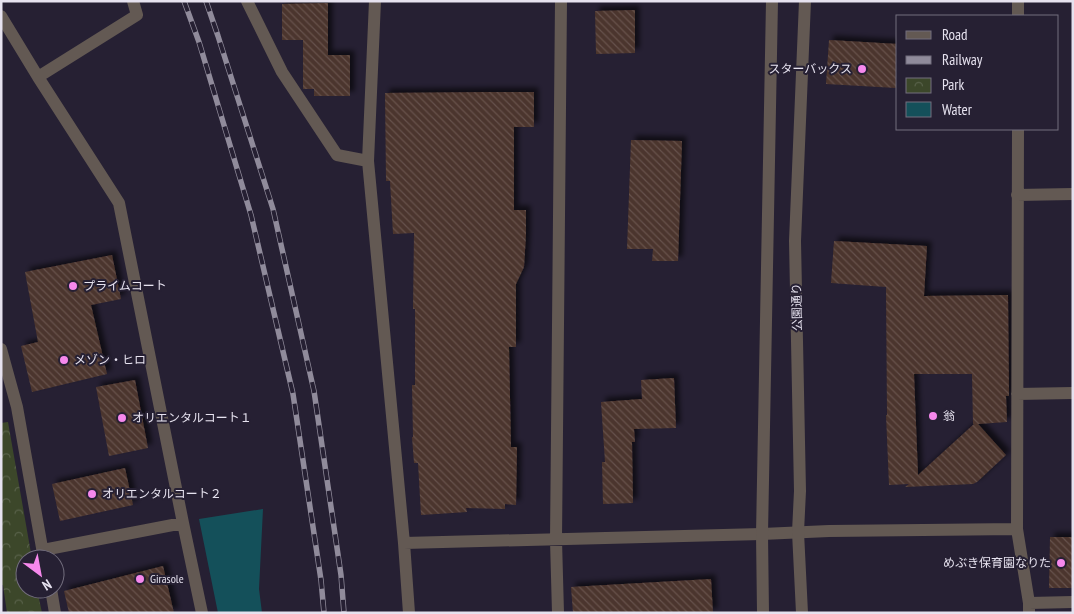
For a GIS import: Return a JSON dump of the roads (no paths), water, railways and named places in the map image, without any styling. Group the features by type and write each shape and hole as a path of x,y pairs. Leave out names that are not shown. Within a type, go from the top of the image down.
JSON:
{"street":[{"path":"38,77 138,15 133,1"},
{"path":"248,1 282,72 337,155 368,161"},
{"path":"375,1 368,161 409,613"},
{"path":"558,613 556,540 560,1"},
{"path":"763,613 762,534 772,1"},
{"name":"公園通り","path":"802,613 798,532 800,491 796,241 806,1"},
{"path":"1018,1 1018,15"},
{"path":"1,16 119,203 202,613"},
{"path":"1018,130 1017,529 1029,608 1073,602"},
{"path":"1018,194 1073,194"},
{"path":"1,349 17,408 43,549"},
{"path":"1017,394 1073,393"},
{"path":"65,549 183,524"},
{"path":"404,543 798,532 1017,529"},
{"path":"52,599 55,613"}],"water":[{"path":"263,509 259,589 262,613 218,613 199,519"}],"railway":[{"path":"184,1 199,42 251,215 293,394 321,580 324,613"},
{"path":"206,1 273,209 314,391 341,575 344,613"}],"place":[{"name":"スターバックス","path":"862,69"},
{"name":"プライムコート","path":"73,286"},
{"name":"メゾン・ヒロ","path":"64,360"},
{"name":"翁","path":"933,416"},
{"name":"オリエンタルコート１","path":"122,418"},
{"name":"オリエンタルコート２","path":"92,494"},
{"name":"めぶき保育園なりた","path":"1061,563"},
{"name":"Girasole","path":"140,579"}]}
